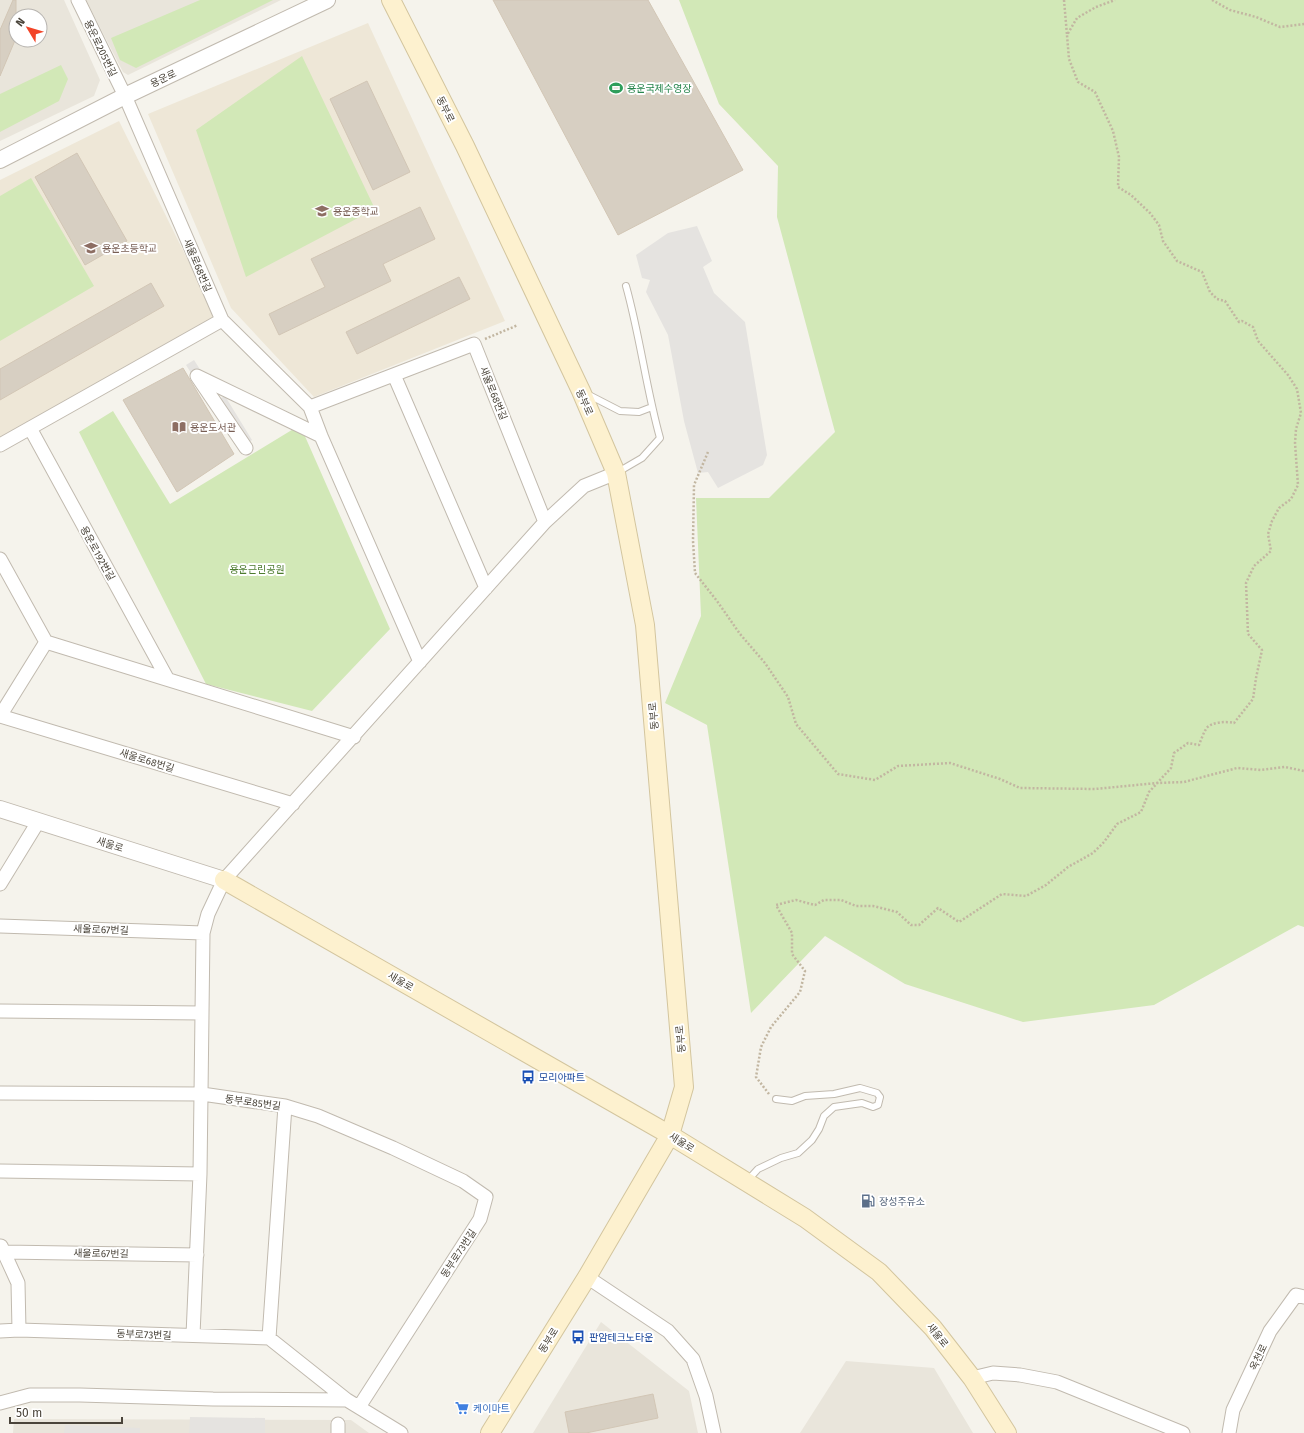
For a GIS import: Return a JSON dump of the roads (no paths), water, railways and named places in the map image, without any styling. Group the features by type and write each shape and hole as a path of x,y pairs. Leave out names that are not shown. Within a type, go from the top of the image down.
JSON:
{"main road":[{"name":"동부로","path":"391,0 465,146 581,391 616,473 646,625 684,1088 670,1135 587,1277 490,1433"},
{"name":"새울로","path":"224,880 670,1135 805,1218 879,1272 933,1328 972,1378 1007,1433"}],"street":[{"name":"용운로205번길","path":"78,0 125,96"},
{"name":"용운로","path":"0,160 125,96 327,0"},
{"name":"새울로68번길","path":"125,96 222,320 310,407 321,436 420,662"},
{"path":"0,445 222,320"},
{"name":"새울로68번길","path":"394,375 474,344 545,522"},
{"path":"310,407 394,375 486,588"},
{"path":"246,448 197,376 321,436"},
{"name":"용운로192번길","path":"30,428 167,678"},
{"path":"193,1335 202,1094 203,933 208,914 224,880 354,737 545,522 584,486 616,473"},
{"path":"0,559 46,642 167,678 354,737"},
{"path":"0,716 46,642"},
{"name":"새울로68번길","path":"0,716 293,804"},
{"name":"새울로","path":"0,809 224,880"},
{"path":"0,884 38,822"},
{"name":"새울로67번길","path":"0,926 203,933"},
{"path":"0,1011 202,1013"},
{"name":"동부로85번길","path":"0,1093 202,1094 284,1106 318,1116 394,1148 463,1181 486,1196"},
{"path":"284,1106 269,1338 347,1400 401,1433"},
{"path":"0,1170 200,1174"},
{"name":"동부로73번길","path":"359,1407 480,1219 486,1196"},
{"path":"2,1248 18,1283 19,1330"},
{"name":"새울로67번길","path":"2,1248 197,1255"},
{"path":"587,1277 668,1331 693,1359 706,1396 714,1433"},
{"name":"옥천로","path":"1229,1433 1233,1410 1270,1332 1296,1295 1304,1297"},
{"name":"동부로73번길","path":"0,1331 19,1330 269,1338"},
{"path":"972,1378 993,1373 1020,1375 1057,1382 1183,1433"},
{"path":"0,1403 30,1395 347,1400"}],"lane":[{"path":"616,473 642,458 660,438 652,407 635,318 626,286"},
{"path":"581,391 620,411 639,412 652,407"},
{"path":"746,1182 758,1169 781,1158 798,1153 812,1140 819,1129 824,1116 834,1107 862,1103 873,1107 878,1105 880,1097 877,1093 860,1088 834,1094 805,1096 792,1101 776,1099"}],"place":[{"name":"용운국제수영장","path":"616,88"},
{"name":"용운중학교","path":"322,211"},
{"name":"용운초등학교","path":"91,248"},
{"name":"용운도서관","path":"179,427"},
{"name":"모리아파트","path":"528,1077"},
{"name":"장성주유소","path":"868,1201"},
{"name":"판암테크노타운","path":"578,1337"},
{"name":"케이마트","path":"462,1408"}],"park label":[{"name":"용운근린공원","path":"257,569"}]}
